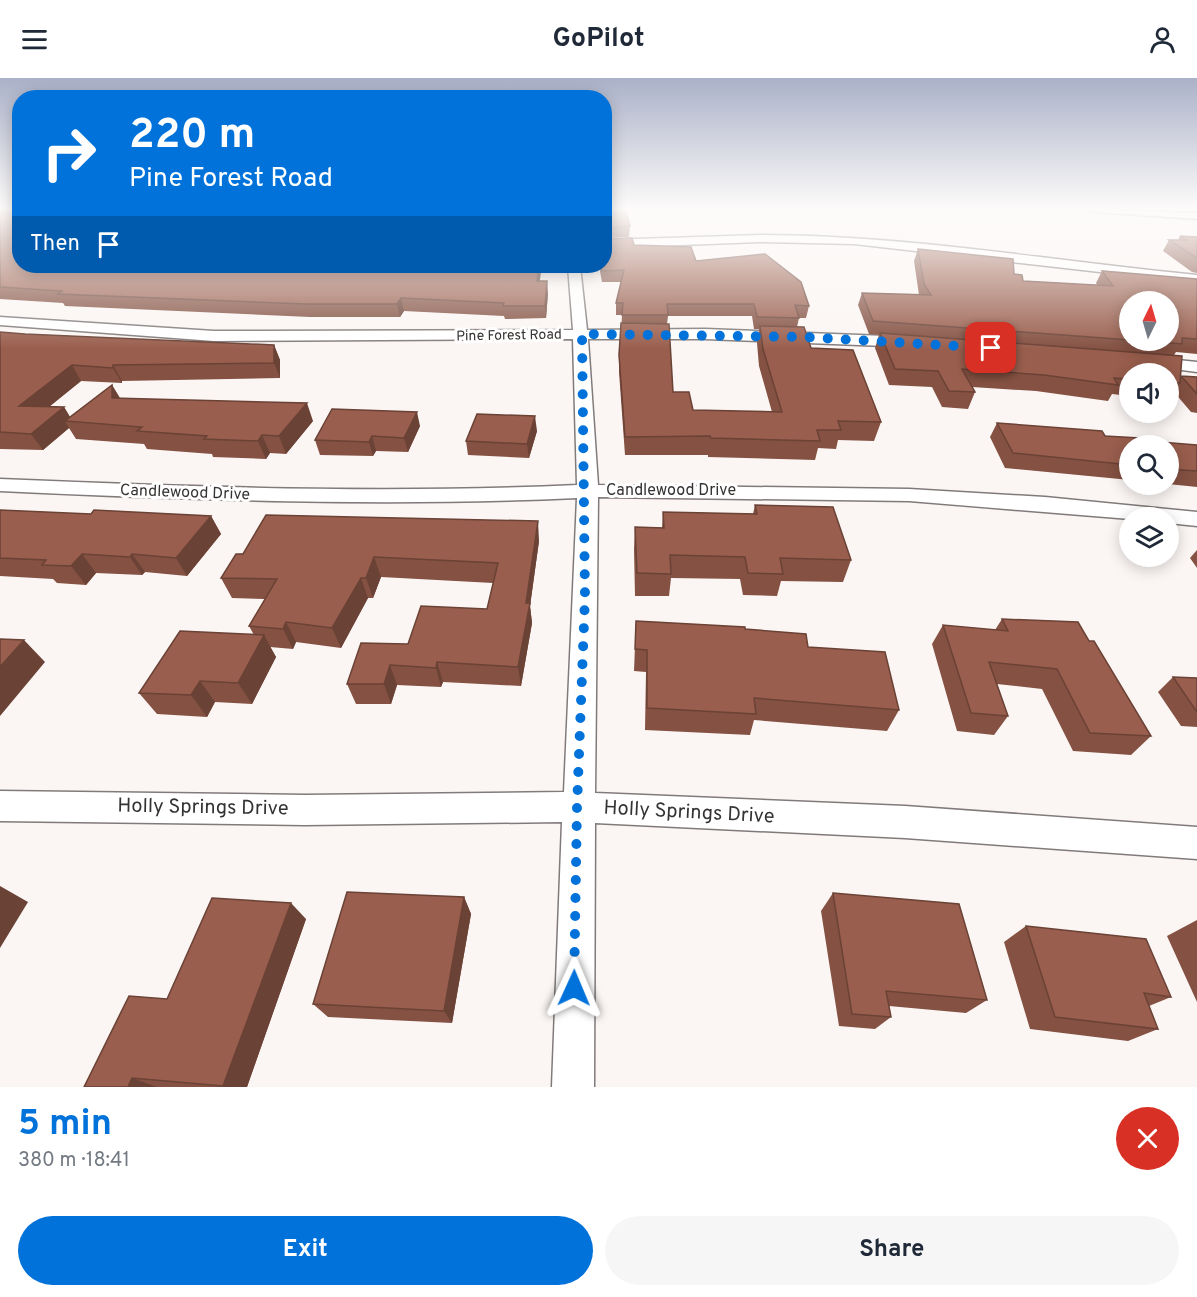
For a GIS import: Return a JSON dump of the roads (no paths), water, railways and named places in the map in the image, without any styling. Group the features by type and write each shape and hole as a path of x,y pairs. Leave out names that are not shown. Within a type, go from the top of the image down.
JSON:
{"street":[{"path":"1003,256 1197,279"},
{"path":"573,1087 577,807 585,597 586,491 582,334 575,273"},
{"name":"Pine Forest Road","path":"0,321 214,336 444,337 705,334 922,343"},
{"path":"1137,361 1197,367"},
{"name":"Candlewood Drive","path":"0,485 198,494 350,497 484,496 586,491 909,495 1045,504 1197,519"},
{"name":"Holly Springs Drive","path":"0,806 305,810 577,807 905,822 1197,843"}]}
